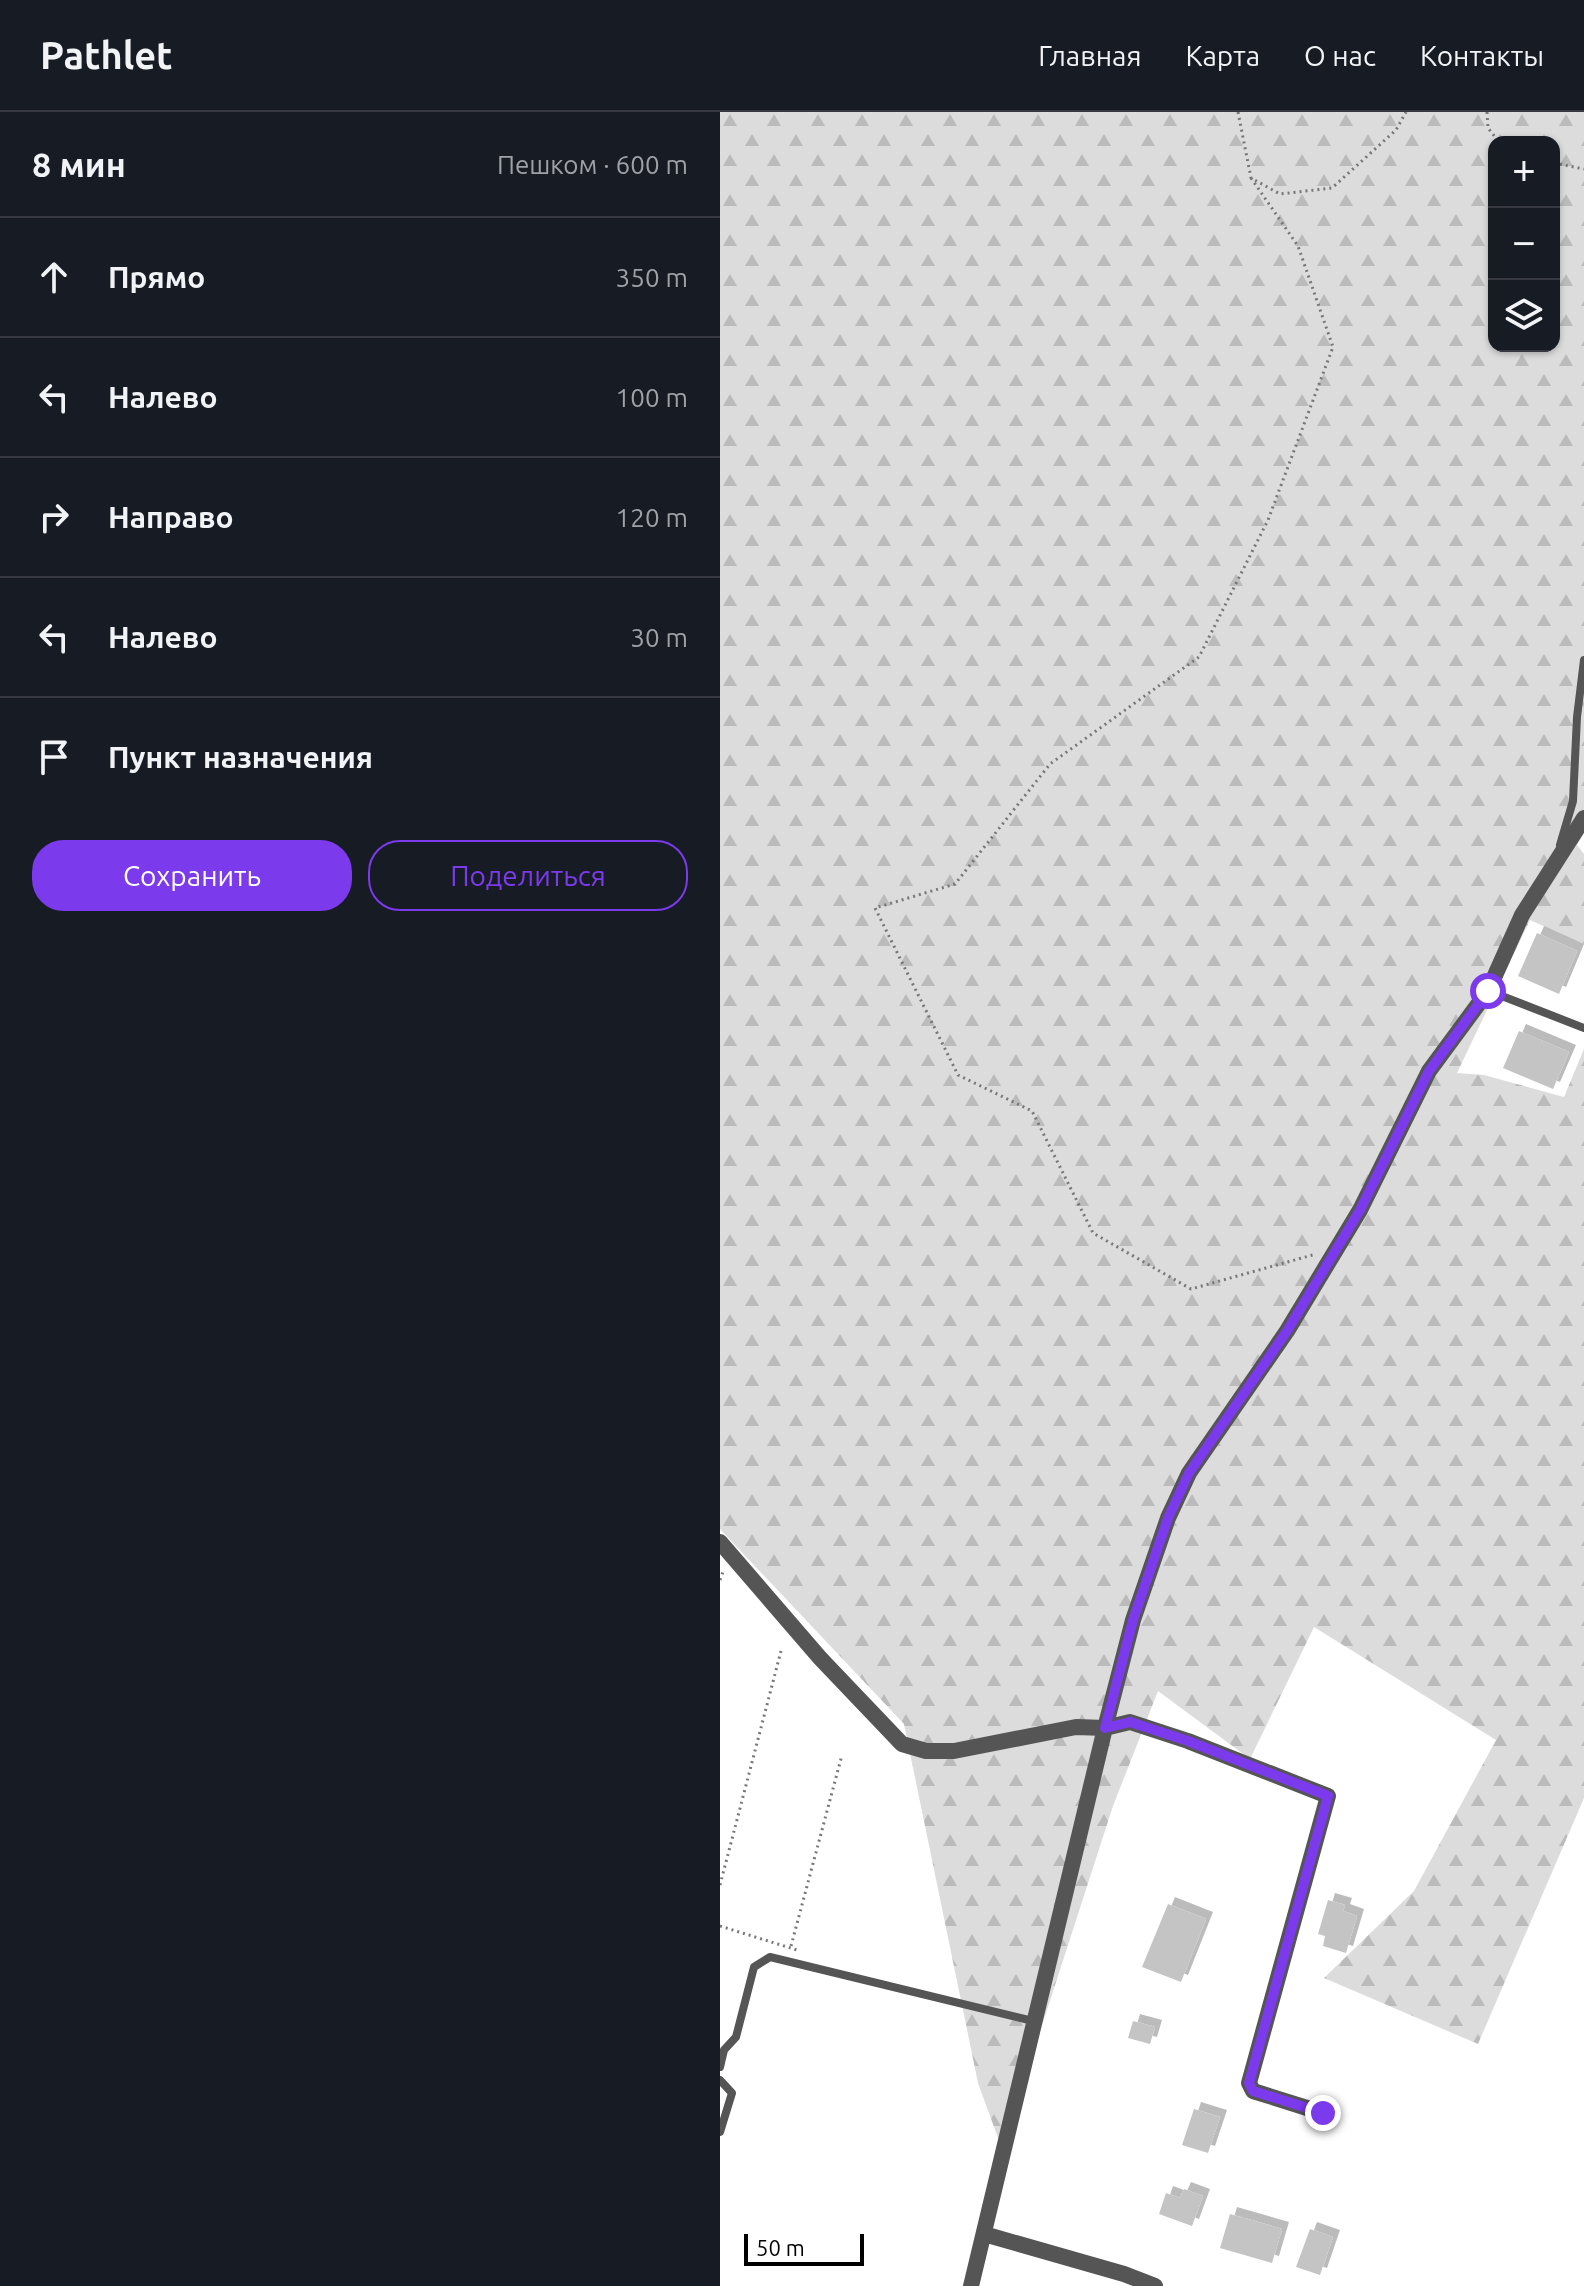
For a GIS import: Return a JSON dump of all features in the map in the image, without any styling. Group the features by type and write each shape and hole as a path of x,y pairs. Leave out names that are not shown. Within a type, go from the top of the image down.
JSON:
{"street":[{"path":"971,2286 1105,1728 1133,1620 1164,1528 1189,1473 1287,1331 1360,1210 1429,1071 1488,991 1522,915 1584,818"},
{"path":"720,1542 820,1658 902,1744 926,1751 954,1751 1076,1727 1105,1728 1130,1722 1188,1741 1328,1796 1249,2083 1253,2091 1323,2113"},
{"path":"984,2234 1124,2274 1155,2286"}],"lane":[{"path":"1556,860 1573,801 1580,675 1584,660"},
{"path":"1573,771 1584,776"},
{"path":"1488,991 1584,1028"},
{"path":"720,2067 724,2050 736,2037 754,1967 770,1957 1033,2021"},
{"path":"720,2080 732,2093 720,2132"}],"path":[{"path":"1238,112 1251,178 1298,246 1333,347 1268,520 1199,657 1050,764 955,884 875,908 958,1075 1032,1111 1093,1233 1191,1289 1324,1252"},
{"path":"1251,178 1280,194 1332,188 1396,130 1406,112"},
{"path":"1487,112 1488,128 1494,136"},
{"path":"1560,164 1584,169"},
{"path":"720,1885 781,1651"},
{"path":"791,1946 842,1755"}],"green space":[{"path":"720,112 1584,112 1584,833 1577,845 1584,854 1584,944 1530,920 1457,1073 1484,1075 1564,1097 1584,1049 1584,1798 1478,2044 1324,1978 1414,1891 1496,1740 1314,1627 1250,1759 1158,1691 1113,1806 1002,2149 978,2083 904,1724 720,1529"}],"building":[{"path":"1537,933 1577,951 1559,994 1518,976"},
{"path":"1519,1031 1569,1052 1553,1089 1503,1068"},
{"path":"1328,1900 1345,1905 1343,1911 1357,1916 1346,1953 1323,1946 1325,1936 1318,1934"},
{"path":"1168,1904 1206,1919 1181,1982 1142,1967"},
{"path":"1133,2021 1155,2027 1150,2044 1128,2038"},
{"path":"1194,2109 1220,2117 1208,2153 1182,2145"},
{"path":"1184,2189 1203,2196 1192,2226 1159,2214 1166,2193 1180,2198"},
{"path":"1230,2214 1282,2229 1272,2263 1220,2248"},
{"path":"1310,2229 1333,2237 1320,2275 1296,2267"}],"route":[{"path":"1323,2113 1253,2091 1249,2083 1328,1796 1188,1741 1130,1722 1105,1728 1133,1620 1168,1518 1189,1473 1287,1331 1360,1210 1429,1071 1488,991"}]}
